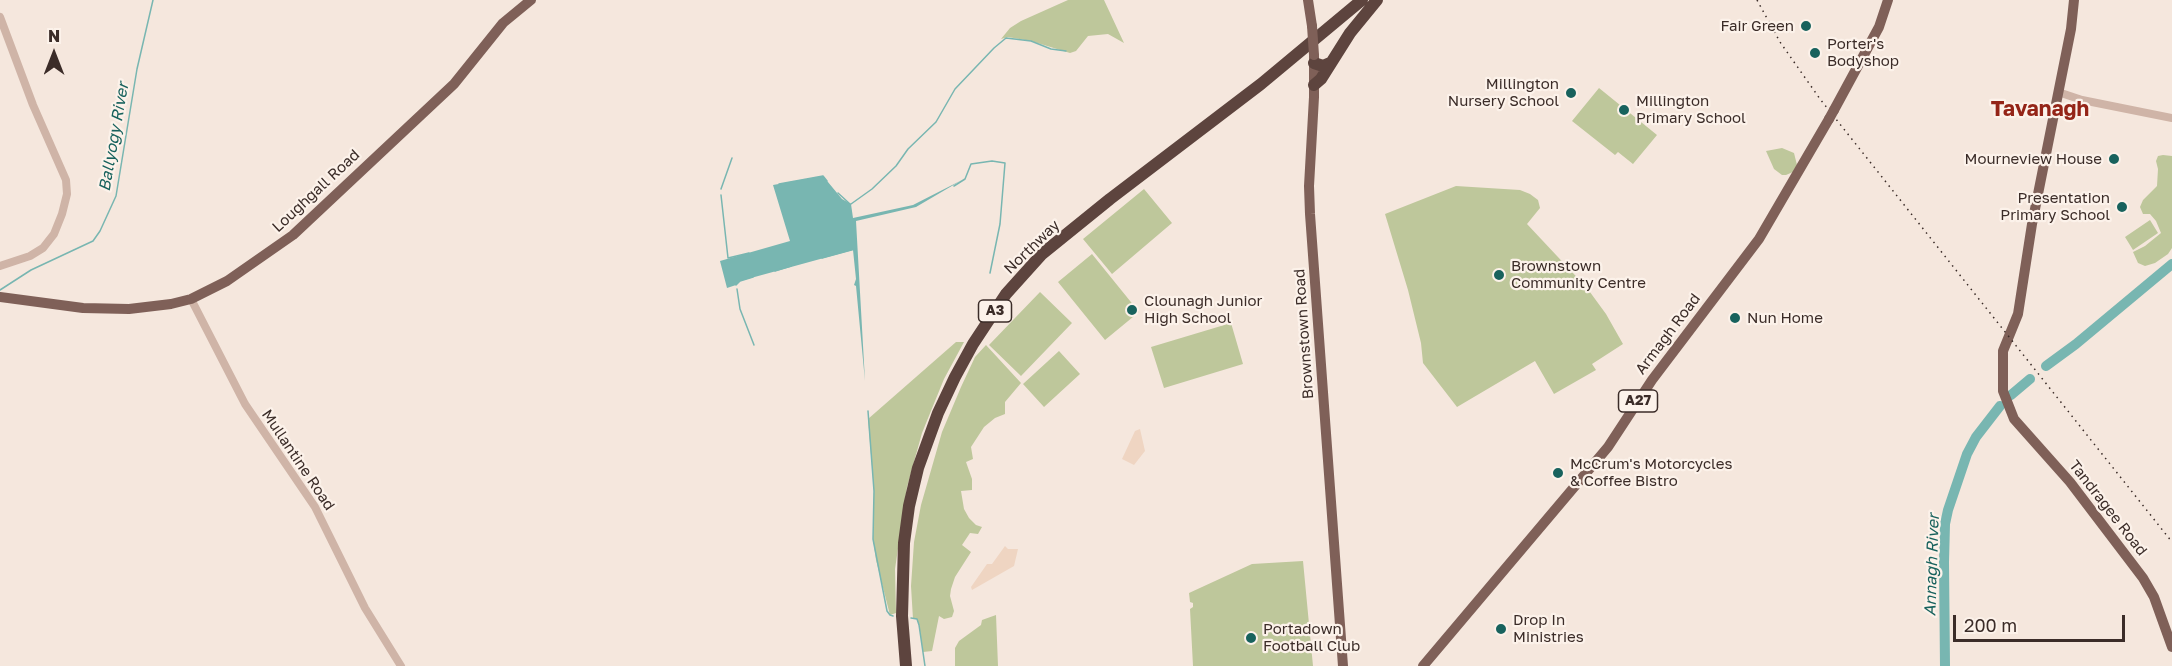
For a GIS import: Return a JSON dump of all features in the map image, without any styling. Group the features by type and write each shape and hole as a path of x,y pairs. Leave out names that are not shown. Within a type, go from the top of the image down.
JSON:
{"highway":[{"name":"Northway","path":"906,666 902,616 904,543 909,506 918,468 930,430 955,377 973,344 1006,294 1042,254 1261,84 1362,0"},
{"path":"1314,85 1350,33 1377,0"},
{"path":"1314,59 1323,66 1330,63"}],"main road":[{"name":"Loughgall Road","path":"1,297 105,310 154,307 191,299 227,281 293,235 454,84 503,24 531,0"},
{"name":"Brownstown Road","path":"1308,0 1314,59 1310,214 1343,666"},
{"name":"Armagh Road","path":"1423,666 1608,447 1652,380 1756,243 1832,114 1879,27 1888,0"},
{"path":"2058,92 2071,29 2074,0"},
{"name":"Tandragee Road","path":"2058,92 2032,224 2018,314 2004,344 2002,381 2005,398 2014,419 2070,482 2143,578 2154,597 2172,646"}],"street":[{"path":"0,18 33,105 66,180 67,194 54,234 43,248 30,256 0,266"},
{"path":"2058,92 2172,118"},
{"name":"Mullantine Road","path":"191,299 245,404 315,507 365,608 401,666"}],"green space":[{"path":"1068,0 1104,0 1124,43 1108,34 1088,36 1076,51 1070,53 1031,41 1008,37 1001,39 1010,28 1021,21"},
{"path":"1599,88 1657,135 1633,164 1618,152 1615,155 1572,121"},
{"path":"1782,148 1794,153 1797,165 1793,172 1786,175 1774,169 1766,151"},
{"path":"2158,156 2172,156 2172,248 2168,254 2155,263 2145,266 2138,263 2133,252 2161,233 2156,221 2150,214 2143,214 2140,207 2143,200 2157,186 2156,161"},
{"path":"1456,186 1520,190 1538,200 1540,208 1527,224 1587,288 1606,314 1623,344 1592,364 1596,370 1554,394 1535,361 1457,407 1423,363 1421,343 1408,290 1385,214"},
{"path":"1144,189 1172,223 1112,274 1083,239"},
{"path":"2150,220 2158,233 2133,250 2125,237"},
{"path":"1092,254 1139,312 1105,340 1058,282"},
{"path":"1040,292 1072,323 1021,376 989,345"},
{"path":"1231,323 1243,364 1164,388 1151,347"},
{"path":"956,342 964,342 944,379 922,433 907,487 895,569 896,613 890,615 873,539 874,491 868,419"},
{"path":"986,345 1021,383 1005,402 1005,414 995,418 984,427 971,447 973,459 966,462 972,479 972,490 961,491 964,509 969,518 982,527 978,534 970,533 962,545 971,552 955,577 951,589 950,596 954,611 952,617 944,619 939,616 932,651 923,652 919,625 917,619 913,619 911,586 914,542 921,505 942,432 975,357"},
{"path":"1059,351 1080,374 1044,407 1023,384"},
{"name":"Portadown Football Club","path":"1303,561 1313,666 1193,666 1190,609 1193,603 1190,602 1189,593 1252,564"},
{"path":"996,615 998,666 955,666 955,648 959,641 981,625 982,620"}],"shaded area":[{"path":"1140,429 1145,451 1134,465 1122,459 1135,431"},
{"path":"1005,546 1008,549 1018,549 1014,566 972,590 971,587 987,564 992,564"}],"water":[{"path":"823,176 842,199 851,204 853,218 913,205 962,180 916,207 856,221 865,381 856,286 854,285 856,279 853,250 740,281 727,288 720,261 790,241 773,185"}],"waterway":[{"name":"Ballyogy River","path":"0,290 31,270 93,241 100,231 116,196 137,69 153,0"},
{"path":"851,204 872,189 896,166 908,149 936,122 955,89 1006,38 1031,41 1051,49 1066,51"},
{"path":"721,189 732,158"},
{"path":"954,186 965,179 971,164 992,161 1005,163 1000,224 990,273"},
{"path":"779,184 823,176 827,181"},
{"path":"838,193 850,204"},
{"path":"721,195 728,258 749,253"},
{"path":"822,258 855,249"},
{"name":"Annagh River","path":"2046,366 2172,264"},
{"path":"775,271 791,266"},
{"path":"736,285 740,281 753,277"},
{"path":"737,289 740,309 754,345"},
{"name":"Annagh River","path":"2011,395 2030,379"},
{"name":"Annagh River","path":"1945,666 1945,524 1967,454 1976,437 2000,406"},
{"path":"868,411 874,491 873,539 887,611 893,616"},
{"path":"911,618 917,619 919,625 925,666"}],"railway":[{"path":"1757,0 1780,42 1820,99 2172,542"}],"place":[{"name":"Fair Green","path":"1806,26"},
{"name":"Porter's Bodyshop","path":"1815,53"},
{"name":"Millington Nursery School","path":"1571,93"},
{"name":"Millington Primary School","path":"1624,110"},
{"name":"Mourneview House","path":"2114,159"},
{"name":"Presentation Primary School","path":"2122,207"},
{"name":"Brownstown Community Centre","path":"1499,275"},
{"name":"Clounagh Junior High School","path":"1132,310"},
{"name":"Nun Home","path":"1735,318"},
{"name":"McCrum's Motorcycles & Coffee Bistro","path":"1558,473"},
{"name":"Drop In Ministries","path":"1501,629"},
{"name":"Portadown Football Club","path":"1251,638"}],"district":[{"name":"Tavanagh","path":"2040,109"}]}
